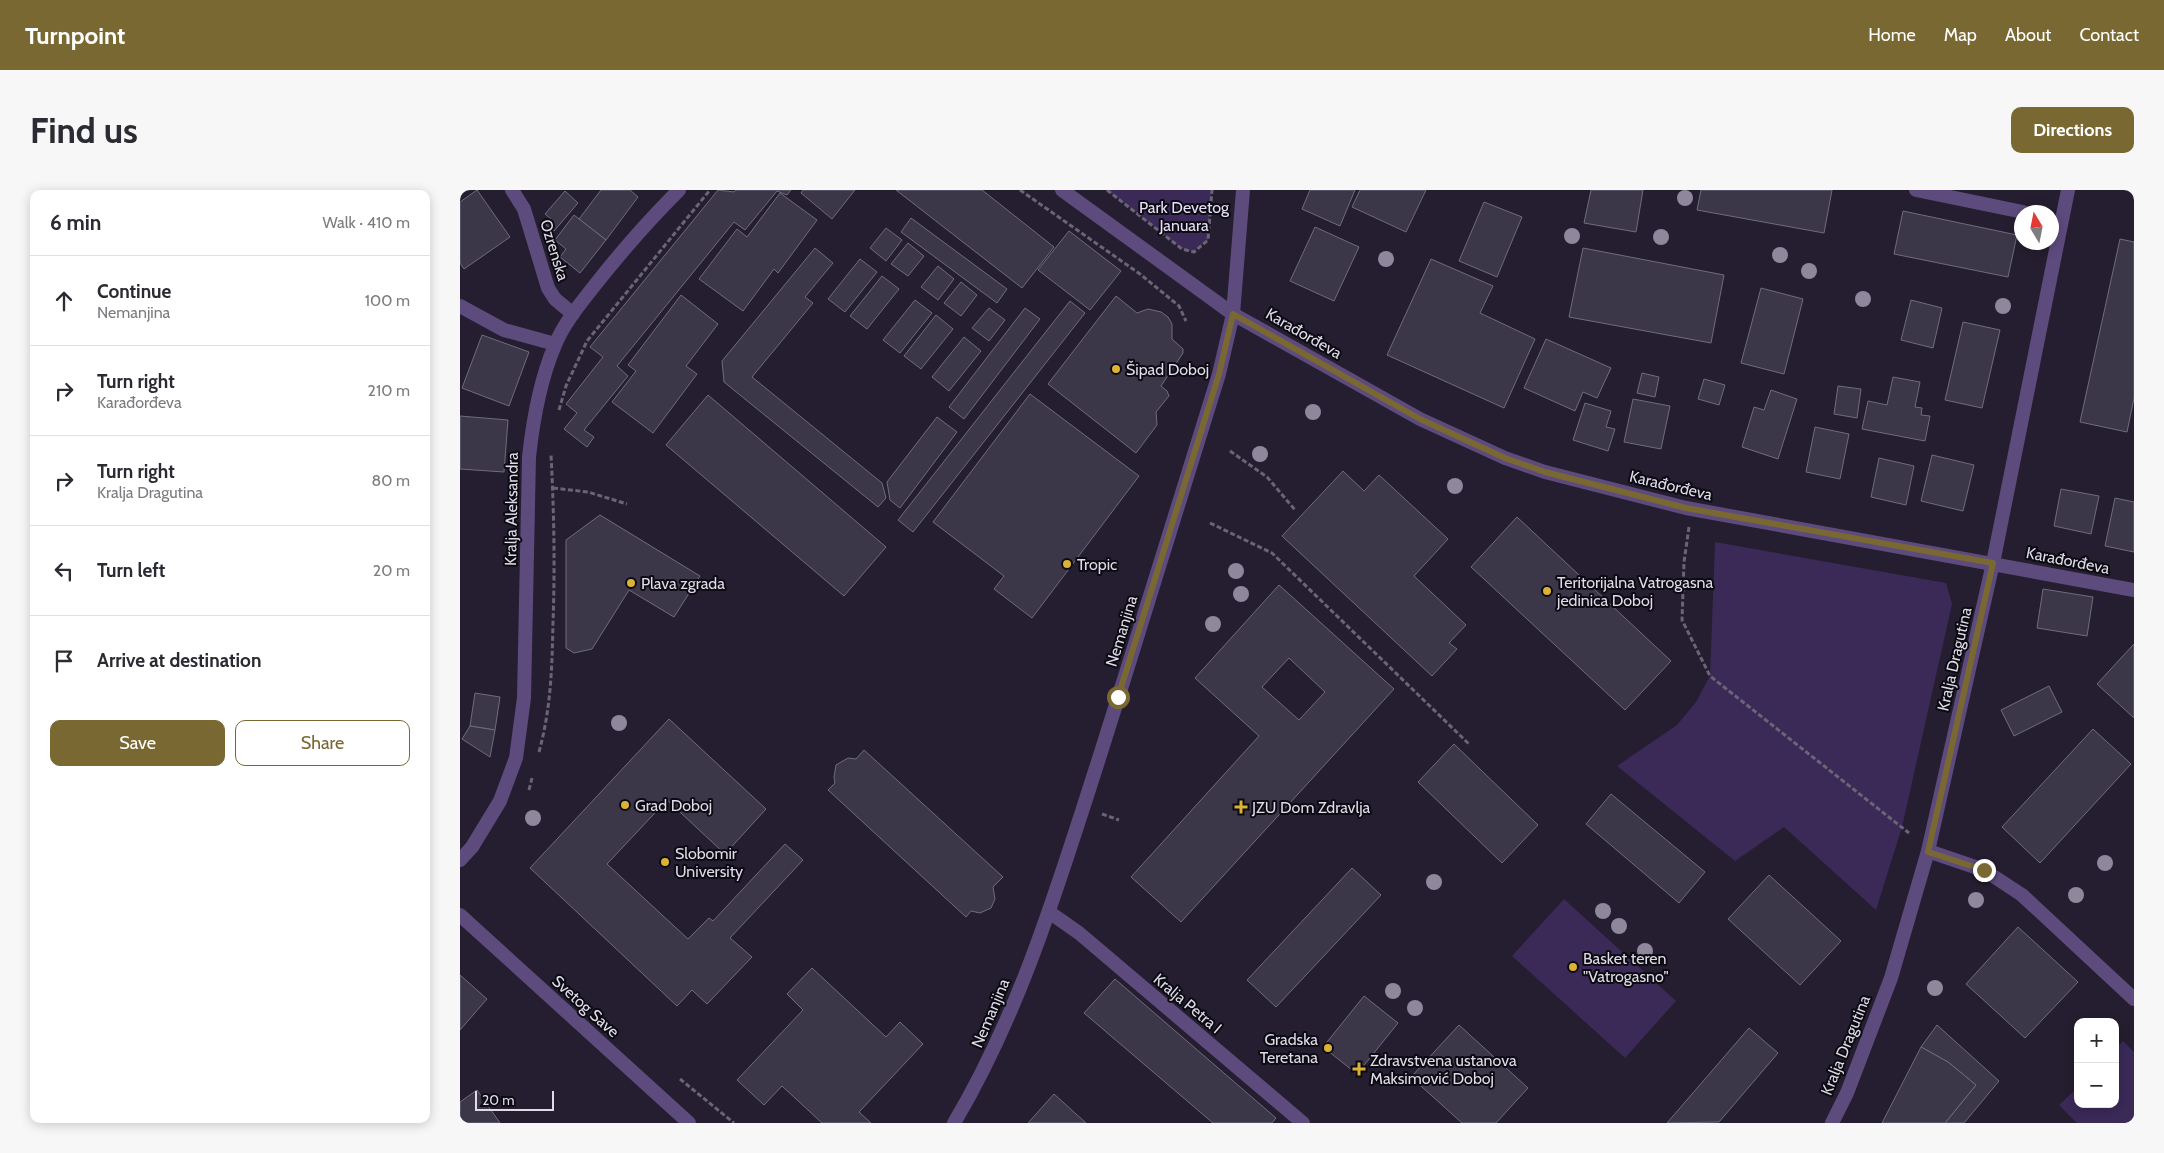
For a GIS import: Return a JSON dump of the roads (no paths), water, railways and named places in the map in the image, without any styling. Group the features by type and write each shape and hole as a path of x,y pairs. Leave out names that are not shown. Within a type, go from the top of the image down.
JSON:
{"street":[{"name":"Ozrenska","path":"512,190 524,209 548,288 554,299 573,314"},
{"name":"Kralja Aleksandra","path":"460,860 472,847 500,801 516,758 524,698 528,457 538,400 555,344 573,314 617,258 679,190"},
{"name":"Karađorđeva","path":"1062,190 1233,314 1420,419 1505,458 1545,472 1686,508 2134,590"},
{"name":"Nemanjina","path":"954,1123 981,1077 1003,1031 1049,912 1216,384 1233,314 1243,190"},
{"path":"1916,190 2014,210"},
{"name":"Kralja Dragutina","path":"2059,212 2068,190"},
{"name":"Kralja Dragutina","path":"1832,1123 1847,1093 1891,978 1928,852 1993,563 2050,250"},
{"path":"460,306 504,330 555,344"},
{"path":"1928,852 1984,870 2022,895 2134,1000"},
{"name":"Kralja Petra I","path":"1049,912 1079,933 1303,1123"},
{"name":"Svetog Save","path":"460,915 689,1123"}],"place":[{"name":"Šipad Doboj","path":"1116,369"},
{"name":"Tropic","path":"1067,564"},
{"name":"Plava zgrada","path":"631,583"},
{"name":"Teritorijalna Vatrogasna jedinica Doboj","path":"1547,591"},
{"name":"Grad Doboj","path":"625,805"},
{"name":"JZU Dom Zdravlja","path":"1241,807"},
{"name":"Slobomir University","path":"665,862"},
{"name":"Basket teren \"Vatrogasno\"","path":"1573,967"},
{"name":"Gradska Teretana","path":"1328,1048"},
{"name":"Zdravstvena ustanova Maksimović Doboj","path":"1359,1069"}],"park label":[{"name":"Park Devetog Januara","path":"1184,216"}]}
